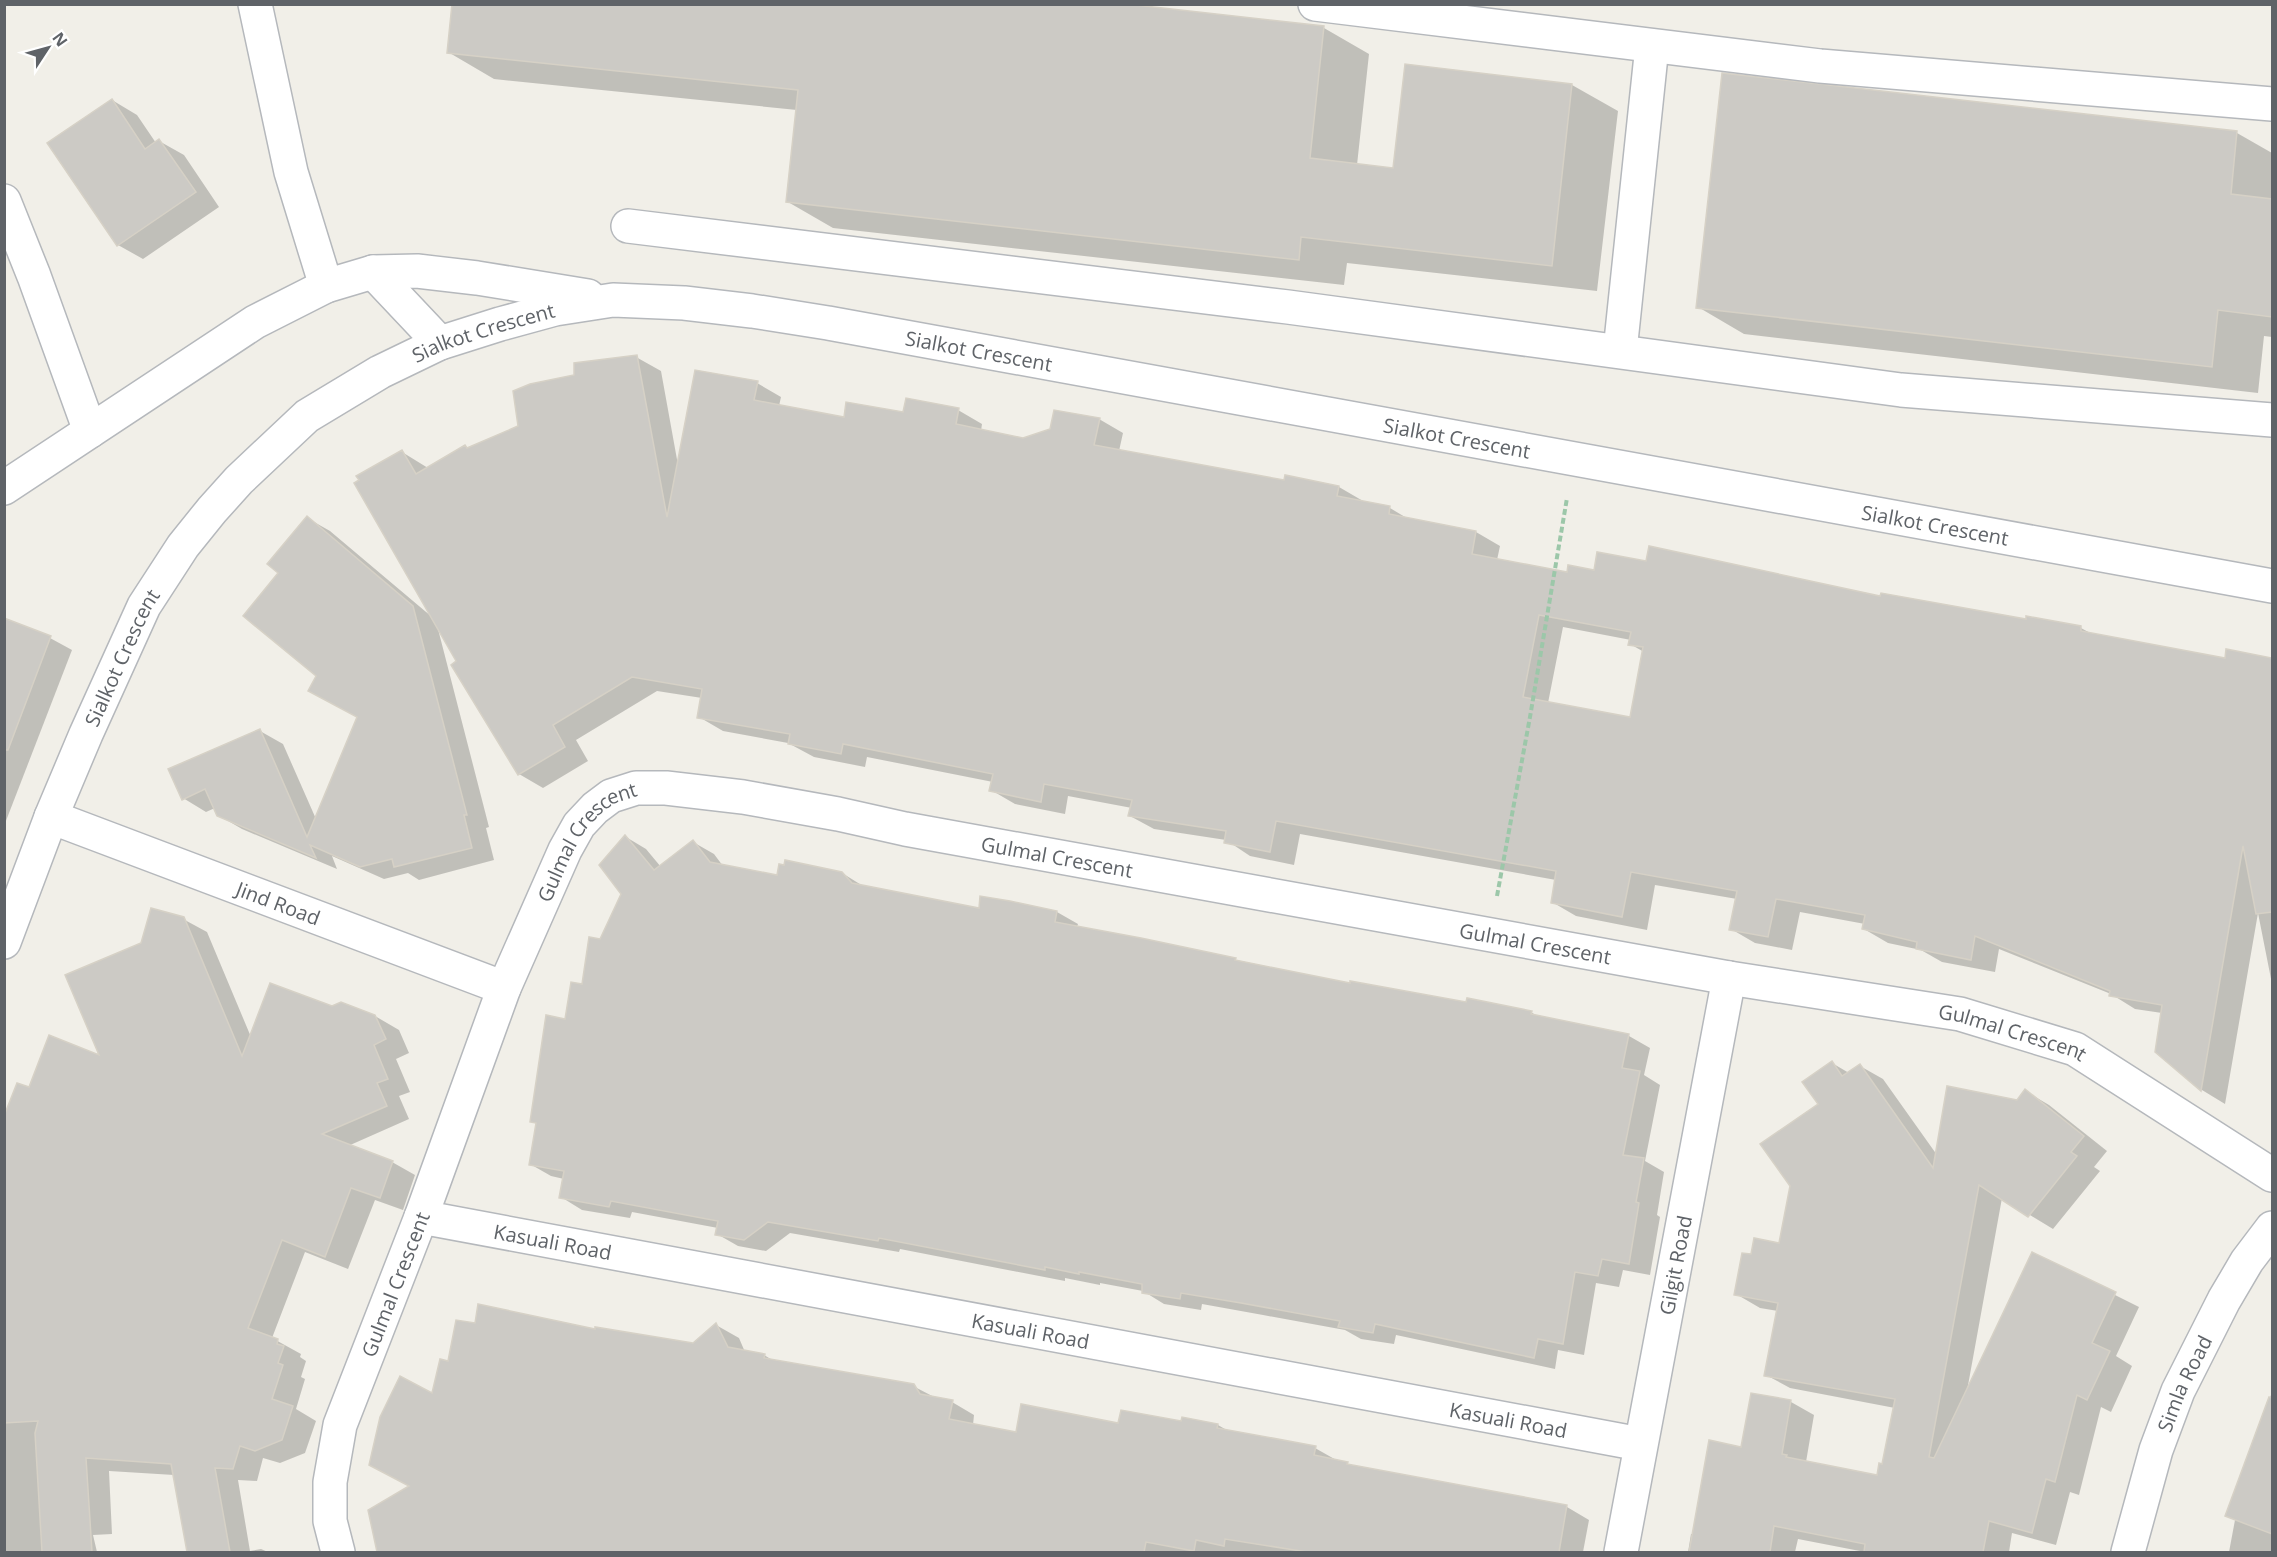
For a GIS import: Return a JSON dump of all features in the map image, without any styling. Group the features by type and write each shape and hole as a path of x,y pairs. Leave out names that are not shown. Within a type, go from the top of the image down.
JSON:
{"street":[{"path":"255,4 291,172 326,286"},
{"path":"1316,4 1461,14 1652,46 1820,66 2272,104"},
{"path":"1620,351 1652,46"},
{"path":"4,201 34,276 90,431"},
{"path":"628,226 1276,306 1900,390 2272,420"},
{"path":"4,488 255,322 326,286 373,272 417,271 477,278 614,300"},
{"path":"373,272 440,343"},
{"name":"Sialkot Crescent","path":"4,942 51,817 144,606 183,546 212,510 239,480 307,416 380,372 440,343 555,309 614,300 684,303 752,310 2272,586"},
{"name":"Gulmal Crescent","path":"338,1552 330,1521 330,1482 340,1425 421,1218 504,988 565,850 579,825 595,808 611,796 636,788 666,789 775,803 905,829 1729,978 1960,1014 2074,1049 2272,1175"},
{"name":"Jind Road","path":"51,817 504,988"},
{"name":"Gilgit Road","path":"1621,1552 1729,978"},
{"name":"Kasuali Road","path":"421,1218 1640,1444"},
{"name":"Simla Road","path":"2128,1552 2156,1450 2178,1391 2224,1300 2247,1261 2272,1228"}],"path":[{"path":"1489,934 1530,717 1564,510 1576,460"}],"building":[{"path":"452,4 1127,4 1324,26 1310,158 1393,168 1405,64 1572,84 1552,266 1301,237 1299,260 786,202 798,90 447,53"},
{"path":"1722,73 2237,131 2231,194 2272,199 2272,317 2218,310 2212,367 1696,308"},
{"path":"112,99 145,149 159,139 196,192 117,246 47,143"},
{"path":"637,355 667,517 695,370 758,381 754,400 844,417 846,402 903,412 906,398 959,408 956,424 1023,438 1050,429 1054,410 1100,418 1094,445 1284,480 1285,475 1339,486 1337,496 1390,506 1389,514 1476,531 1472,554 1567,572 1568,565 1594,570 1597,552 1646,561 1649,546 1880,596 1881,593 2026,619 2026,616 2081,626 2081,631 2225,658 2226,649 2272,658 2272,912 2256,914 2243,846 2201,1091 2155,1052 2162,1005 2109,996 2110,991 1975,936 1971,960 1916,949 1917,942 1862,929 1865,915 1776,899 1768,937 1729,930 1737,891 1631,872 1622,917 1551,903 1556,871 1276,821 1270,852 1224,843 1226,831 1128,816 1132,800 1044,784 1041,802 989,791 993,774 843,744 841,754 788,744 790,734 697,718 702,689 632,677 553,725 565,747 518,775 451,665 456,661 354,483 359,480 356,476 402,450 416,474 465,445 467,448 518,426 513,391 530,384 574,375 574,363","holes":["1539,615 1631,632 1628,645 1643,647 1630,717 1523,697"]},
{"path":"307,516 413,606 467,815 464,815 472,848 394,867 392,859 360,867 310,845 316,858 217,816 205,789 182,800 168,769 260,729 307,837 357,717 308,691 316,676 243,616 278,573 267,564"},
{"path":"4,618 51,636 8,750 4,750"},
{"path":"625,835 654,870 693,840 710,862 777,875 779,864 784,865 785,860 842,872 852,883 979,908 980,896 1010,901 1057,911 1055,922 1350,983 1350,981 1466,1002 1467,998 1629,1034 1622,1068 1640,1071 1623,1155 1644,1158 1629,1264 1602,1259 1598,1276 1575,1272 1563,1344 1538,1339 1534,1358 1375,1324 1373,1333 1338,1327 1340,1321 1241,1303 1181,1293 1180,1299 1142,1293 1142,1284 1045,1267 1045,1270 879,1238 878,1241 768,1222 744,1240 715,1235 718,1221 611,1201 609,1207 559,1198 564,1171 529,1165 536,1123 530,1122 546,1015 565,1019 571,982 582,984 589,937 600,939 621,894 599,865"},
{"path":"151,908 184,917 242,1056 270,983 332,1006 341,1002 375,1015 386,1039 374,1045 388,1079 377,1083 387,1106 322,1134 393,1161 380,1198 351,1188 325,1257 282,1240 248,1328 278,1339 277,1344 284,1346 278,1363 283,1365 272,1399 293,1406 282,1440 255,1451 240,1446 233,1469 215,1468 230,1552 187,1552 171,1464 86,1458 92,1552 42,1552 35,1433 38,1421 4,1423 4,1116 17,1083 29,1087 49,1035 99,1055 65,975 141,943"},
{"path":"1832,1061 1842,1076 1860,1064 1933,1168 1947,1086 2017,1100 2025,1089 2084,1136 2071,1152 2077,1156 2028,1217 1979,1185 1929,1457 1934,1458 2032,1252 2116,1292 2092,1343 2110,1351 2087,1400 2077,1395 2055,1482 2046,1479 2032,1533 1989,1521 1983,1552 1864,1552 1865,1544 1774,1526 1770,1552 1689,1552 1709,1440 1741,1447 1751,1393 1791,1400 1782,1454 1787,1455 1786,1457 1877,1475 1879,1463 1882,1464 1895,1399 1764,1376 1778,1303 1734,1295 1742,1253 1751,1254 1754,1238 1779,1243 1790,1186 1760,1144 1818,1104 1802,1082"},
{"path":"478,1304 595,1329 595,1327 693,1343 716,1323 728,1347 765,1354 764,1358 914,1384 920,1394 953,1400 949,1419 1016,1432 1021,1404 1118,1423 1121,1410 1181,1421 1182,1417 1218,1424 1217,1428 1316,1446 1314,1455 1348,1462 1347,1464 1567,1505 1559,1552 1307,1552 1225,1539 1224,1546 1196,1540 1194,1551 1146,1542 1144,1552 377,1552 368,1510 409,1486 369,1465 380,1417 400,1376 432,1393 440,1359 448,1361 456,1320 475,1323"},
{"path":"2269,1397 2272,1398 2272,1534 2225,1516"}]}
